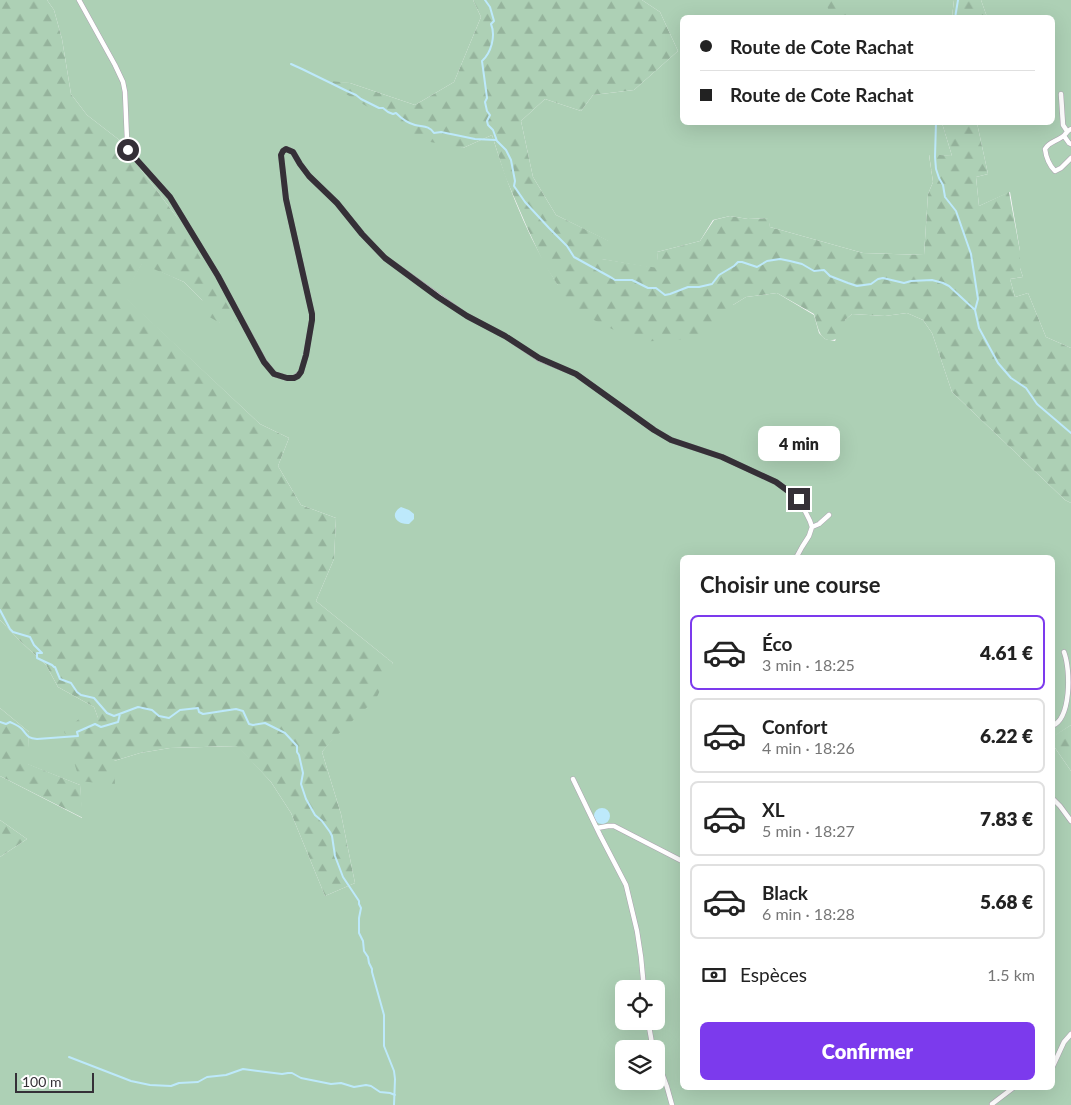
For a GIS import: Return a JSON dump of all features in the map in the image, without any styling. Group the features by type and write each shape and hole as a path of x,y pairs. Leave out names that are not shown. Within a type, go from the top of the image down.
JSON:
{"street":[{"path":"79,0 123,82 128,150 170,197 218,276 264,362 274,374 294,378 301,372 312,320 311,306 286,199 281,155 286,149 293,152 309,176 337,203 372,245 390,263 467,316 505,336 539,358 582,378 671,440 722,457 776,482 799,499 812,527 798,555"},
{"path":"1061,94 1062,122 1069,130 1064,136 1046,146 1045,149 1052,168 1055,170 1061,168 1071,158"},
{"path":"1064,136 1068,143 1071,144"},
{"path":"812,527 819,524 829,515"},
{"path":"1055,725 1059,724 1066,715 1070,700 1068,662 1064,652"},
{"path":"573,779 626,885 638,940 643,980"},
{"path":"1055,801 1071,821"},
{"path":"597,828 614,826 680,860"},
{"path":"1055,1062 1064,1042 1071,1034"},
{"path":"665,1082 672,1105"},
{"path":"992,1104 1010,1090"}],"green space":[{"path":"0,0 47,0 54,10 62,39 71,94 87,115 118,139 176,216 239,325 220,323 206,315 202,300 184,282 142,264 124,296 260,424 289,438 278,466 301,505 336,518 334,559 316,601 393,663 376,699 334,738 322,752 341,814 355,883 325,896 291,813 271,782 237,746 170,748 140,753 114,761 115,785 80,781 64,731 79,719 98,718 94,707 58,687 46,665 0,620"},
{"path":"47,0 473,0 481,17 454,82 415,105 350,83 331,82 463,148 492,135 505,174 528,231 558,285 733,305 746,297 777,293 814,315 819,333 825,339 835,341 845,320 852,314 885,316 907,313 923,320 932,333 952,392 1065,500 1071,503 1071,725 1055,736 1055,555 680,555 680,1090 1055,1090 1055,748 1071,771 1071,1105 0,1105 0,857 27,839 0,820 0,776 82,818 80,785 27,764 29,732 0,708 0,620 46,665 58,687 94,707 114,761 140,753 170,748 238,746 271,782 291,813 325,896 355,883 341,814 322,752 393,663 316,601 334,559 336,518 301,505 278,466 289,438 260,424 123,296 142,263 184,282 202,300 220,323 176,216 118,139 87,115 71,94 62,39 54,10"},
{"path":"473,0 642,0 660,12 678,51 634,90 593,95 581,111 545,99 521,121 533,177 556,215 609,241 602,259 658,268 657,252 700,241 714,220 730,216 748,219 769,218 770,227 863,253 924,255 928,194 933,182 929,154 952,156 943,125 977,125 988,174 976,177 979,206 1009,192 1023,277 1010,279 1015,297 1028,293 1046,337 1071,348 1071,503 1065,500 952,392 932,333 923,320 907,313 885,316 852,314 845,320 843,336 830,340 822,336 814,314 777,293 746,297 733,305 729,323 687,339 638,342 574,310 544,264 505,176 492,135 463,148 425,141 346,94 330,81 350,83 415,105 454,82 481,17"},
{"path":"642,0 954,0 952,15 680,15 680,125 943,125 952,156 929,155 933,182 928,194 924,255 863,253 770,227 768,218 748,219 730,216 713,220 700,241 657,252 659,269 601,259 608,241 556,215 533,177 521,121 545,99 581,111 593,95 634,90 678,51 660,12"},
{"path":"824,0 855,0 851,15 831,15"},
{"path":"954,0 981,0 986,15 952,15"},
{"path":"981,0 1071,0 1071,348 1046,337 1028,293 1015,297 1010,279 1023,277 1020,268 1020,251 1010,192 979,206 976,177 988,174 977,125 1055,125 1055,15 986,15"},
{"path":"0,708 29,732 28,764 80,785 83,818 0,776"},
{"path":"1071,725 1071,771 1055,748 1055,735"},
{"path":"0,820 27,839 0,857"}],"water":[{"path":"401,507 414,514 414,519 409,524 401,523 395,516 397,510"},
{"path":"602,808 608,810 610,816 608,822 602,824 596,822 594,816 596,810"}],"waterway":[{"path":"485,0 490,7 494,21 491,24 492,44 488,54 482,61 487,98 485,102 490,115 487,121 488,125 511,160 515,181 514,186 525,202 567,246 574,257 615,280 632,280 648,288 656,288 665,295 688,287 712,284 719,275 738,262 757,267 767,261 780,259 802,264 814,271 824,270 830,276 857,286 871,284 883,278 904,283 932,280 943,283 949,286 975,310 979,328 998,363 1011,378 1026,388 1037,404 1071,433"},
{"path":"956,15 958,0"},
{"path":"291,64 379,108 383,108 393,114 396,113 410,123 428,127 434,133 441,132 475,139 496,140"},
{"path":"936,125 936,169 943,185 945,197 956,211 971,254 978,299 975,310"},
{"path":"0,610 13,632 30,637 34,645 42,653 37,653 37,658 55,667 60,679 71,683 81,695 94,698 107,713 114,716 138,707 152,710 159,716 169,718 180,710 198,708 199,712 203,714 236,709 243,711 249,724 265,723 285,733 297,746 303,773 301,784 306,799 315,815 330,832 335,856 343,877 359,901 361,908 359,933 372,969 384,1015 384,1046 394,1071 395,1079 394,1105"},
{"path":"0,722 6,724 10,722 21,728 29,737 37,739 78,736 77,732 95,724 101,727 118,722 120,714"},
{"path":"69,1057 131,1081 150,1085 171,1086 179,1083 198,1082 207,1077 226,1075 243,1069 282,1074 292,1073 301,1078 331,1084 341,1083 354,1087 366,1085 380,1092 395,1095"}],"route":[{"path":"128,150 164,189 179,210 218,276 264,362 274,374 281,377 294,378 301,372 312,320 286,199 281,155 286,149 293,152 309,176 337,203 362,234 390,263 438,297 482,325 505,336 526,351 576,374 671,440 722,457 776,482 799,499"}]}
